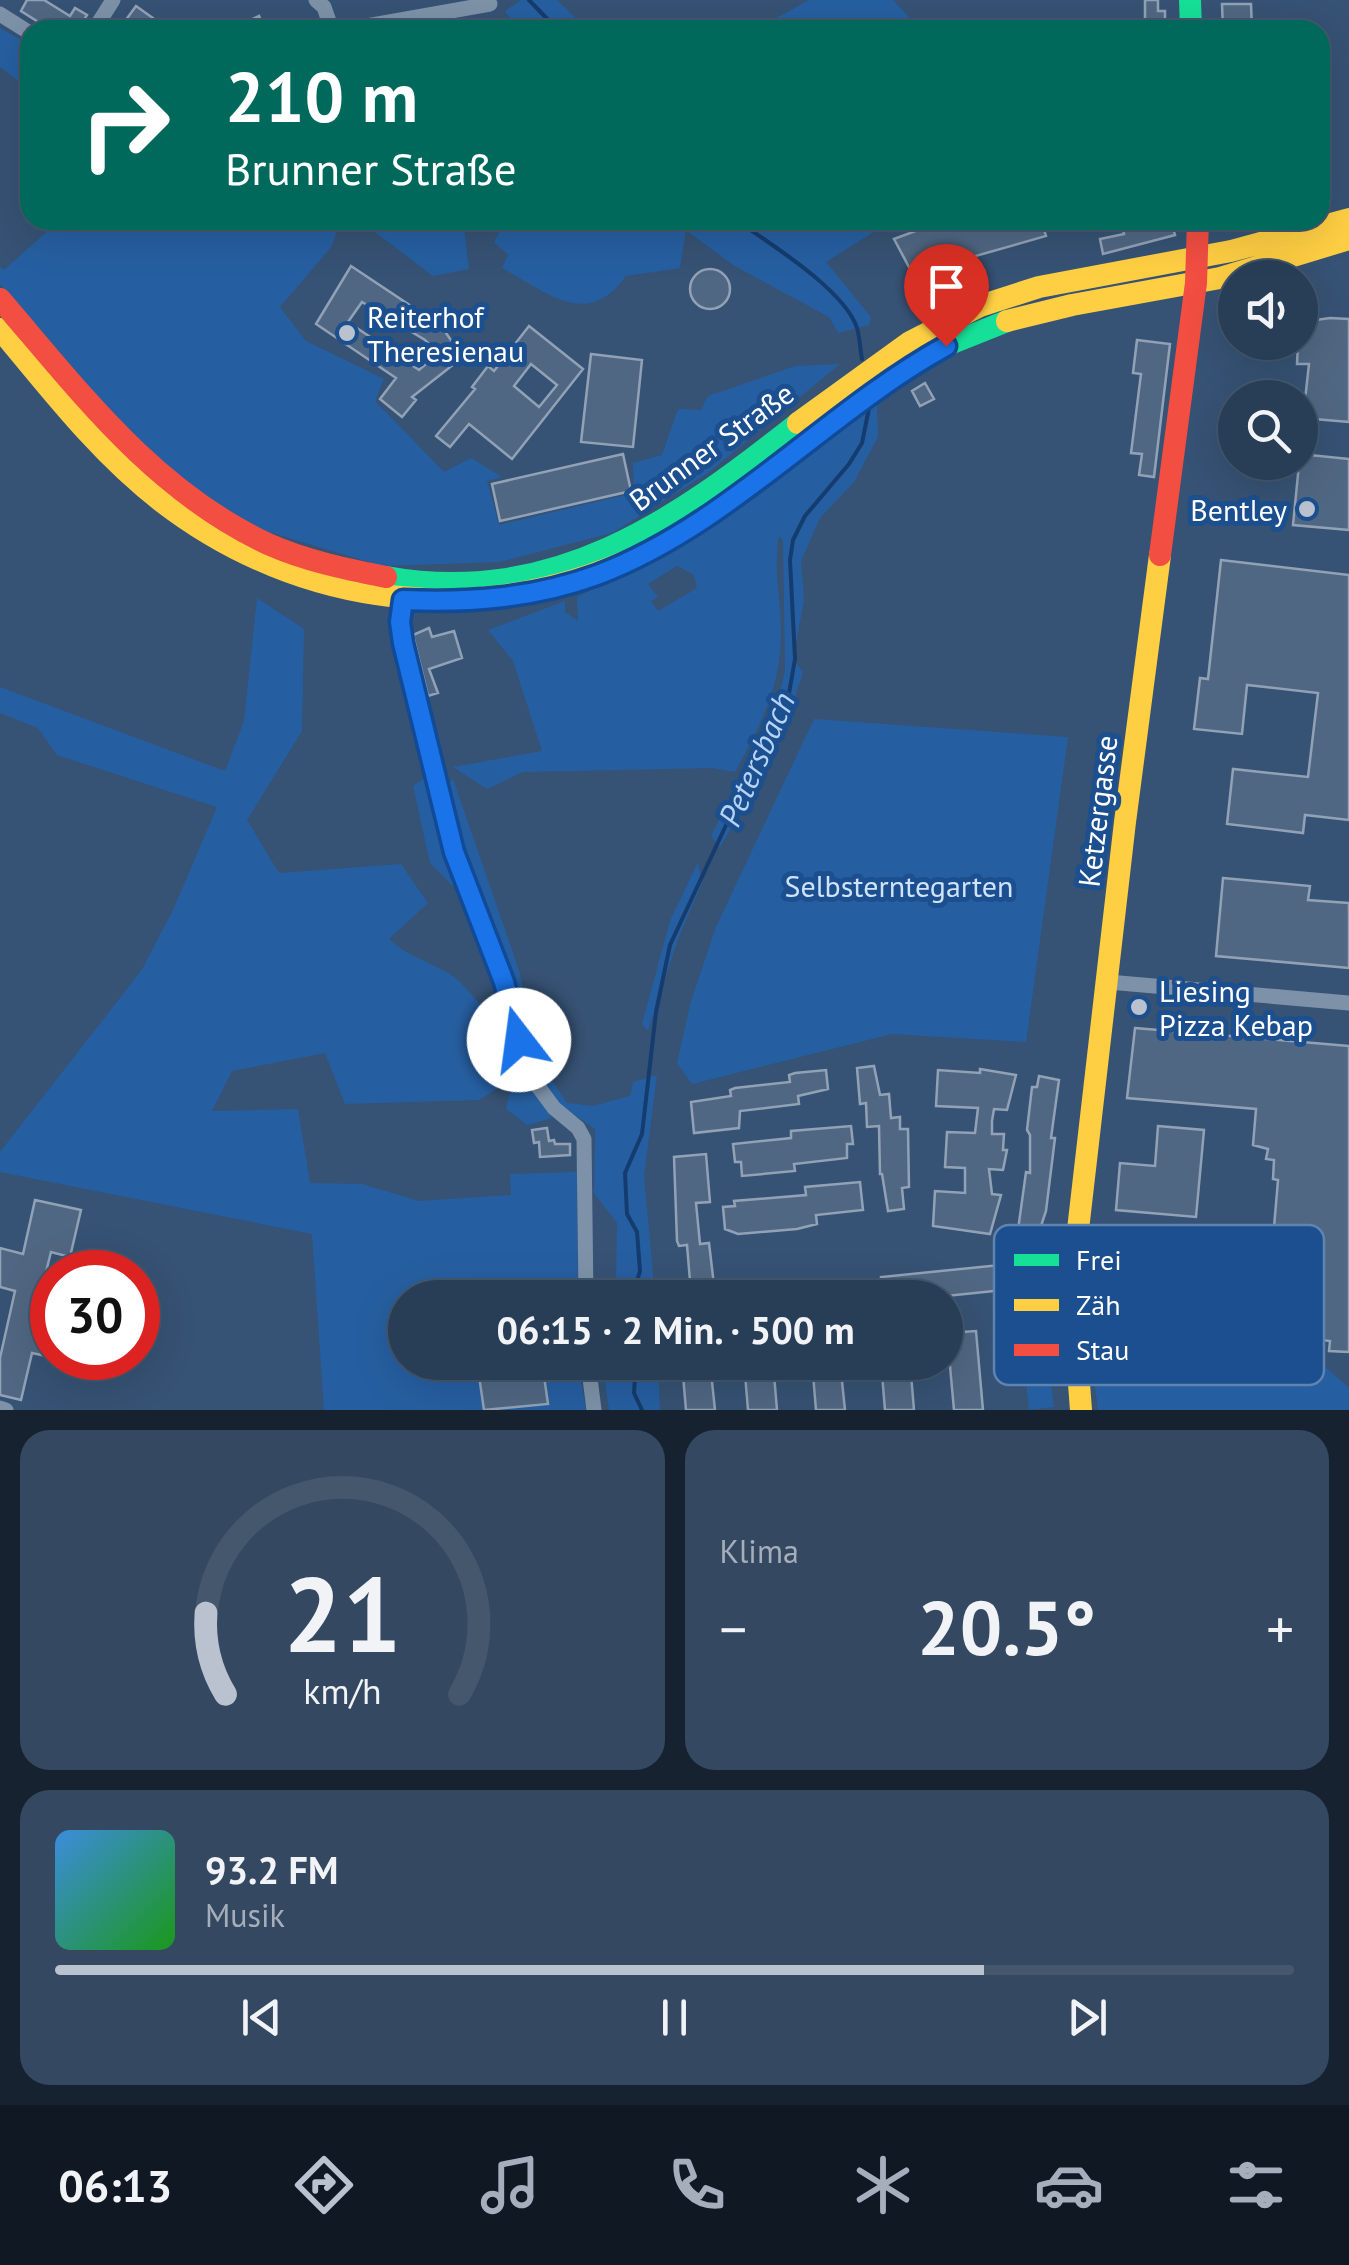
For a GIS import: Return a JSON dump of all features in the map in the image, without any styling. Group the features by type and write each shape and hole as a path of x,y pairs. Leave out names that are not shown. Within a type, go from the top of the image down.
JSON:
{"main road":[{"name":"Ketzergasse","path":"1081,1225 1169,477 1199,258 1198,230"},
{"name":"Brunner Straße","path":"0,329 104,448 161,502 266,566 344,592 403,600 497,600 596,575 662,544 705,517 851,409 877,375 938,325 1001,298 1060,282 1199,258 1307,230"},
{"name":"Brunner Straße","path":"0,299 105,420 194,502 253,538 332,568 392,579 451,583 487,581 566,565 603,552 641,534 720,484 849,383 1010,320 1091,299 1196,283 1272,265 1349,239"},
{"name":"Ketzergasse","path":"1080,1385 1081,1410"}],"street":[{"path":"400,20 490,4"},
{"path":"403,600 403,643 454,852 504,982 534,1079 554,1108 578,1128 584,1147 586,1280"},
{"path":"1108,982 1349,1003"},
{"path":"590,1380 594,1410"}],"green space":[{"path":"521,0 557,0 578,20 511,20 505,11"},
{"path":"809,0 893,0 912,20 773,20"},
{"path":"0,28 20,39 20,82 0,67"},
{"path":"49,230 337,230 332,246 280,307 306,341 384,379 375,401 444,472 471,458 502,477 487,481 499,525 634,493 633,463 662,455 678,409 701,410 708,396 795,366 840,364 708,473 612,533 499,562 382,566 256,528 185,484 123,428 0,284 0,267 4,270"},
{"path":"372,230 464,230 469,269 433,276"},
{"path":"501,230 686,230 680,268 626,276 597,301 582,304 551,296 502,268 508,255 494,242"},
{"path":"686,230 877,230 826,262 871,317 869,325 838,333 829,317 733,265"},
{"path":"877,400 878,437 854,482 820,518 801,561 804,600 793,659 803,672 780,743 720,847 711,836 776,710 785,670 783,540 779,536 781,631 777,670 761,721 735,772 712,768 523,772 487,789 453,767 542,751 513,661 488,630 565,601 565,612 578,621 577,597 640,567","holes":["677,566 694,575 697,588 658,611 651,601 658,597 648,584"]},
{"path":"257,598 304,629 302,731 247,820 279,873 401,864 428,903 389,939 453,976 475,998 552,1118 527,1125 506,1109 513,1078 479,1100 345,1104 325,1053 232,1071 212,1111 298,1109 310,1183 362,1184 419,1201 511,1195 510,1174 577,1172 578,1280 388,1280 388,1380 581,1380 586,1410 324,1410 312,1234 0,1172 0,1152 141,971 173,910 217,807 57,755 38,728 0,713 0,687 225,771 244,721"},
{"name":"Selbsterntegarten","path":"814,719 1068,737 1026,1042 892,1034 692,1084 677,1063 691,1001 716,927"},
{"path":"430,774 458,891 430,863 413,786"},
{"path":"453,779 519,970 540,1063 567,1103 593,1106 630,1096 633,1082 657,1075 644,1176 653,1280 616,1280 617,1223 594,1193 595,1129 561,1106 539,1079 513,979 476,884 447,785"},
{"path":"698,862 702,883 678,939 648,1031 642,1024 670,921"},
{"path":"1324,1366 1349,1388 1349,1410 1098,1410 1095,1385 1324,1385"},
{"path":"605,1380 659,1380 660,1410 609,1410"},
{"path":"1026,1385 1051,1385 1054,1407 1029,1410"}],"building":[{"path":"27,0 44,0 70,16 75,8 87,15 84,20 35,20 21,11"},
{"path":"1145,0 1158,0 1158,11 1165,11 1165,20 1145,20"},
{"path":"1222,4 1251,4 1252,20 1223,20"},
{"path":"136,6 156,20 126,20"},
{"path":"918,230 1044,230 1046,236 965,259 917,282 894,239"},
{"path":"1123,230 1174,230 1175,235 1103,254 1100,239 1124,234"},
{"name":"Reiterhof Theresienau","path":"351,266 441,326 463,357 412,397 416,400 402,417 380,399 396,378 316,324","holes":["362,302 425,340 438,354 419,370 348,322"]},
{"path":"710,269 724,275 730,289 724,303 710,309 696,303 690,289 696,275"},
{"path":"1349,319 1349,422 1318,419 1318,380 1307,380 1309,364 1297,364 1297,360 1318,360 1318,320"},
{"path":"529,326 583,369 512,459 469,424 450,447 436,436 475,389 472,387 488,366 494,371","holes":["531,364 557,385 539,407 514,386"]},
{"path":"1137,340 1170,344 1154,477 1139,475 1142,454 1131,453 1141,374 1133,373"},
{"path":"591,354 642,360 633,447 581,442"},
{"path":"925,383 934,399 920,406 912,391"},
{"path":"623,454 631,491 500,521 492,484"},
{"path":"1318,456 1349,459 1349,530 1293,525 1297,480 1318,480"},
{"path":"1221,560 1349,575 1349,820 1305,815 1303,833 1227,824 1233,769 1308,777 1318,693 1247,685 1242,734 1194,729 1200,678 1208,679"},
{"path":"429,628 432,637 454,631 462,658 429,669 438,693 428,696 413,635"},
{"path":"1223,878 1310,886 1308,900 1349,903 1349,968 1216,956"},
{"path":"1135,1028 1349,1046 1349,1352 1329,1351 1330,1341 1324,1340 1324,1225 1274,1225 1278,1180 1273,1179 1274,1160 1266,1159 1268,1149 1253,1145 1256,1109 1127,1098"},
{"path":"874,1066 880,1095 889,1094 891,1118 900,1117 900,1129 908,1129 909,1187 902,1188 904,1209 888,1211 880,1174 879,1126 867,1127 866,1103 860,1104 857,1068"},
{"path":"980,1069 1016,1075 1007,1110 994,1109 992,1121 992,1134 1004,1134 1003,1150 1007,1150 1003,1170 989,1169 992,1194 1001,1195 990,1234 933,1226 935,1191 965,1193 965,1168 945,1167 947,1132 975,1133 978,1108 936,1106 938,1070 980,1073"},
{"path":"826,1070 828,1089 798,1096 799,1104 740,1111 739,1128 694,1133 691,1102 731,1096 730,1090 735,1088 790,1082 789,1075 795,1073"},
{"path":"1039,1076 1059,1080 1046,1211 1041,1225 1019,1225 1026,1172 1030,1173 1027,1130 1032,1087 1037,1087"},
{"path":"851,1126 853,1144 847,1144 847,1158 794,1164 795,1171 742,1176 741,1162 735,1162 733,1144 791,1138 791,1131"},
{"path":"1158,1126 1204,1130 1196,1217 1116,1210 1120,1163 1155,1166"},
{"path":"547,1128 549,1141 570,1144 570,1155 540,1157 539,1142 534,1143 532,1130"},
{"path":"706,1154 710,1202 696,1203 700,1244 709,1243 713,1280 690,1280 687,1245 679,1246 677,1241 674,1157"},
{"path":"860,1182 863,1210 816,1215 817,1224 797,1229 738,1234 725,1229 723,1207 735,1206 734,1201 806,1195 805,1187"},
{"path":"35,1200 81,1210 72,1250 30,1250 30,1362 21,1400 0,1395 0,1358 15,1291 0,1287 0,1248 23,1254"},
{"path":"994,1266 994,1291 963,1294 963,1280 881,1277"},
{"path":"976,1331 983,1410 954,1410 951,1380 963,1380 963,1332"},
{"path":"480,1380 545,1380 548,1404 484,1410"},
{"path":"683,1380 712,1380 715,1410 686,1410"},
{"path":"746,1380 774,1380 777,1410 748,1410"},
{"path":"814,1380 842,1380 845,1410 816,1410"},
{"path":"882,1380 912,1380 914,1410 885,1410"}],"waterway":[{"name":"Petersbach","path":"529,0 548,20"},
{"name":"Petersbach","path":"750,230 838,298 857,328 862,359"},
{"name":"Petersbach","path":"637,1280 637,1232 627,1214 625,1173 642,1134 656,1012 670,945 735,806 778,729 795,659 790,560 793,540 805,516 862,443 869,408"},
{"name":"Petersbach","path":"635,1380 634,1393 642,1410"}],"traffic: fast":[{"path":"1190,0 1191,20"},
{"path":"642,554 700,521 909,366 947,345 1007,321"},
{"path":"386,577 447,583 504,579 557,567 608,548 705,493 798,423"}],"traffic: slow":[{"path":"1330,224 1349,219"},
{"path":"798,423 910,342 980,306 1039,287 1231,251 1308,230"},
{"path":"1007,321 1220,278 1349,239"},
{"path":"0,329 76,420 138,482 216,538 273,566 333,585 394,596 457,599 519,593 581,578 642,554"},
{"path":"1079,1225 1160,555"},
{"path":"1079,1385 1081,1410"}],"traffic: jam":[{"path":"1160,555 1196,283 1198,230"},
{"path":"0,299 121,436 189,496 227,522 282,550 386,577"}],"place":[{"name":"Reiterhof Theresienau","path":"347,333"},
{"name":"Bentley","path":"1307,509"},
{"name":"Liesing Pizza Kebap","path":"1139,1007"}],"route":[{"path":"519,1040 504,982 454,852 403,643 403,600 497,600 550,589 621,564 705,517 879,386 946,346"}]}
